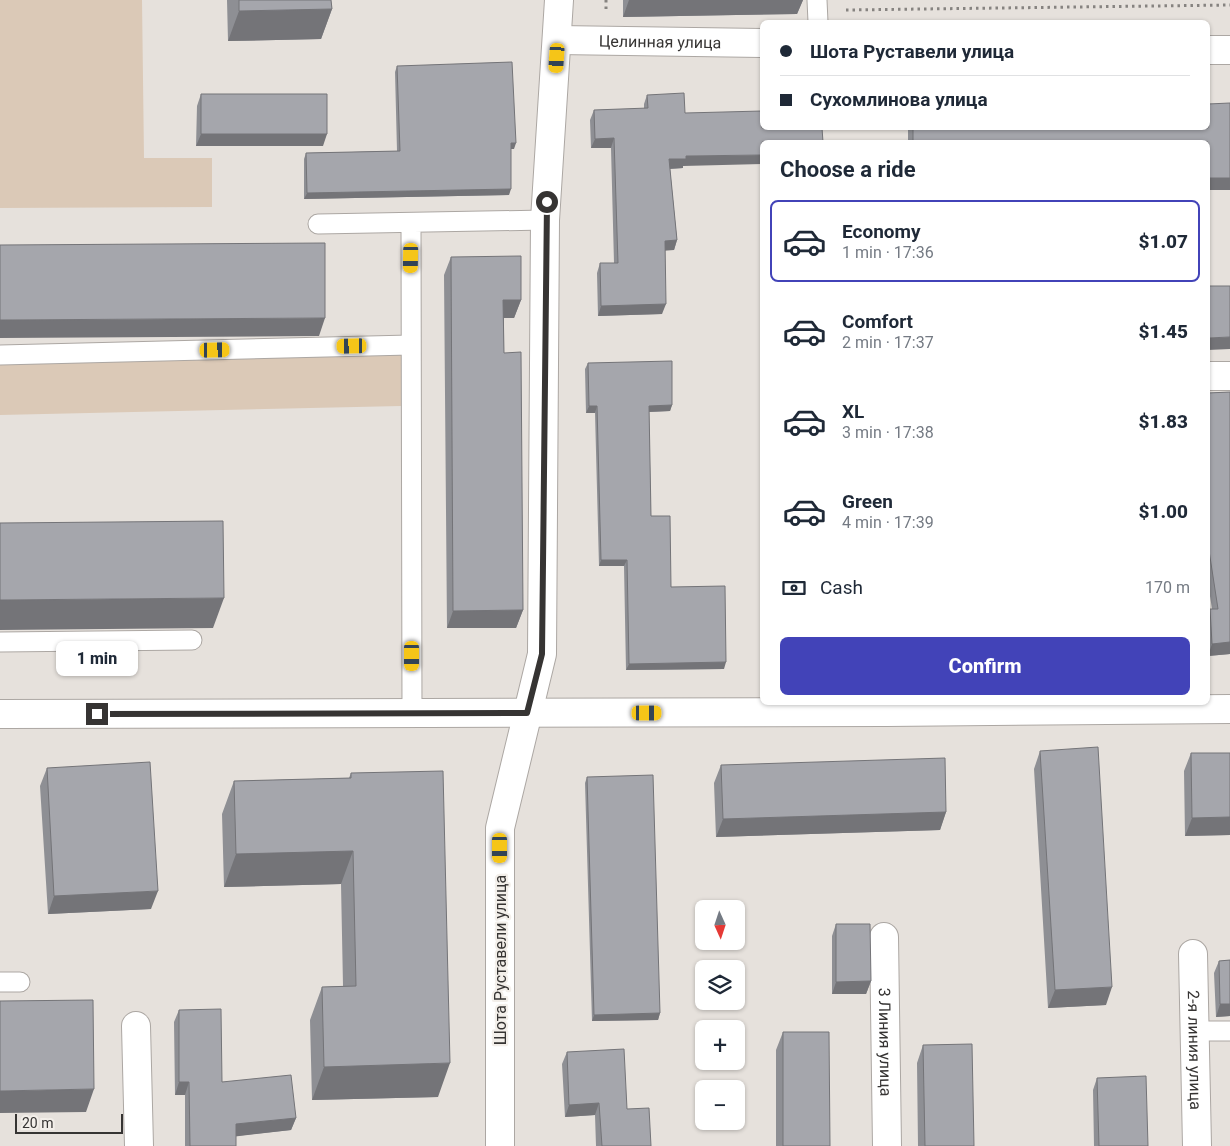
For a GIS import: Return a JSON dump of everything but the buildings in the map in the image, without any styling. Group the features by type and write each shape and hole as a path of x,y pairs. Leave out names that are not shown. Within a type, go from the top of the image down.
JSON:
{"street":[{"name":"Шота Руставели улица","path":"500,1146 500,828 542,654 545,220 558,40 559,0"},
{"name":"Целинная улица","path":"558,40 760,43"},
{"path":"1210,50 1230,50"},
{"path":"1210,376 1230,376"},
{"path":"0,714 412,714 887,707 1230,709"},
{"name":"3 Линия улица","path":"884,937 887,1146"},
{"name":"2-я линия улица","path":"1193,954 1197,1146"},
{"path":"136,1026 139,1146"}],"lane":[{"path":"318,224 545,220"},
{"path":"411,223 412,714"},
{"path":"0,355 410,345"},
{"path":"0,642 192,640"},
{"path":"0,982 20,982"},
{"path":"1194,1030 1230,1031"}],"path":[{"path":"818,11 1230,5"}],"shaded area":[{"path":"0,0 142,0 144,158 212,158 212,207 0,208"},
{"path":"402,352 401,406 0,415 0,361"}],"route":[{"path":"97,714 527,713 542,654 545,220 547,202"}]}
